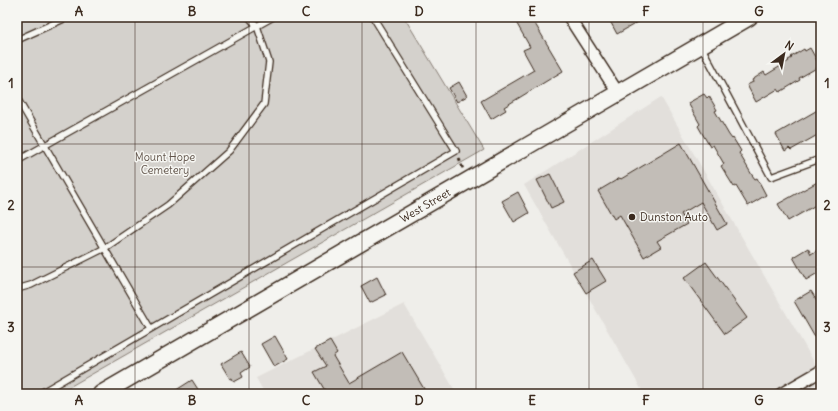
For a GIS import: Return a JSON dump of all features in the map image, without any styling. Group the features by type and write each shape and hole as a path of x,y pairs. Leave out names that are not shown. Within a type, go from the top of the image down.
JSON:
{"main road":[{"name":"West Street","path":"101,394 749,17"}],"street":[{"path":"569,17 618,93"},
{"path":"781,394 821,371"}],"lane":[{"path":"17,40 68,17"},
{"path":"17,289 31,285 105,248 168,205 229,150 264,104 269,62 257,26 249,17"},
{"path":"17,161 273,17"},
{"path":"39,394 456,151 373,17"},
{"path":"700,45 771,177 820,159 821,162"},
{"path":"17,98 151,328"}],"shaded area":[{"path":"661,97 821,374 821,394 644,394 524,185"},
{"path":"404,304 457,394 265,394 256,378"}],"green space":[{"name":"Mount Hope Cemetery","path":"17,17 404,17 484,150 57,394 17,394"}],"building":[{"path":"513,17 531,17 563,71 504,107 506,110 491,119 481,101 534,70 523,50 530,47"},
{"path":"618,17 647,17 617,34 610,21"},
{"path":"810,48 820,66 799,78 800,80 780,92 778,89 756,102 747,85 753,82 752,80 764,72 766,75 789,61 788,60 792,58 791,57 804,49 805,51"},
{"path":"459,82 467,96 457,102 449,88"},
{"path":"704,94 707,98 709,96 717,110 715,111 729,135 732,139 733,138 741,151 739,153 752,175 755,179 757,178 766,195 748,206 736,186 734,187 721,166 724,164 713,145 710,147 698,126 700,124 688,103"},
{"path":"821,108 821,133 791,150 789,148 785,151 776,134"},
{"path":"681,143 727,224 717,230 701,202 681,214 687,224 657,241 661,247 644,257 620,215 614,219 598,191"},
{"path":"550,174 564,202 551,208 537,180"},
{"path":"821,180 821,202 788,221 778,204"},
{"path":"518,192 529,213 514,222 502,201"},
{"path":"808,248 811,254 821,248 821,271 806,280 793,257"},
{"path":"593,260 606,281 586,293 573,272"},
{"path":"706,262 747,318 725,334 684,278"},
{"path":"377,277 386,295 370,303 361,286"},
{"path":"811,291 821,307 821,348 794,301"},
{"path":"275,336 288,359 274,367 261,344"},
{"path":"330,341 337,353 333,356 349,383 402,352 427,394 327,394 314,372 326,366 315,349"},
{"path":"241,352 250,367 241,373 243,377 234,382 232,378 230,379 221,364"},
{"path":"192,380 201,394 170,394"}],"place":[{"name":"Dunston Auto","path":"632,217"}]}
